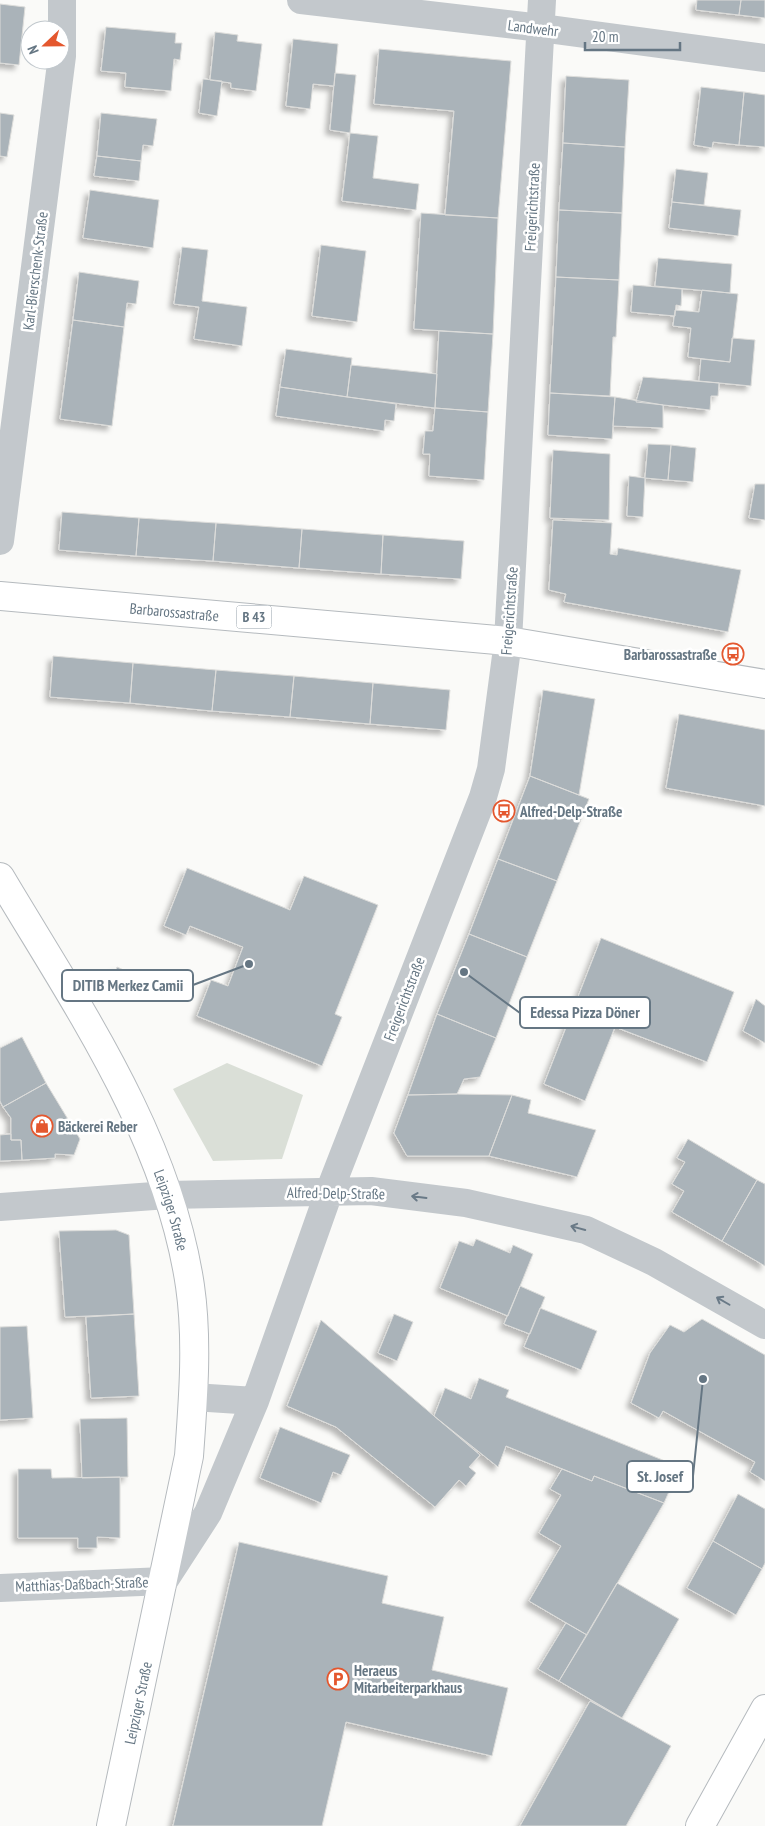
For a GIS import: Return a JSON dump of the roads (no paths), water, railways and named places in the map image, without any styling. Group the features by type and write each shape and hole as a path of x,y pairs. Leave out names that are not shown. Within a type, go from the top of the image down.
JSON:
{"main road":[{"name":"Barbarossastraße","path":"0,596 508,641 765,684"},
{"name":"Leipziger Straße","path":"0,877 126,1092 168,1195 184,1250 190,1288 193,1397 189,1456 112,1826"},
{"path":"700,1826 765,1709"}],"street":[{"name":"Karl-Bierschenk-Straße","path":"0,541 62,56 62,0"},
{"name":"Landwehr","path":"301,0 541,28 765,58"},
{"name":"Freigerichtstraße","path":"329,1192 483,797 491,769 508,641 542,0"},
{"name":"Alfred-Delp-Straße","path":"0,1207 168,1195 329,1192 371,1192 466,1203 586,1230 654,1262 765,1325"},
{"name":"Leipziger Straße","path":"164,1581 208,1513 255,1401 329,1192"},
{"path":"193,1397 255,1401"},
{"name":"Matthias-Daßbach-Straße","path":"0,1588 164,1581"}],"place":[{"name":"Barbarossastraße","path":"733,654"},
{"name":"Alfred-Delp-Straße","path":"504,811"},
{"name":"DITIB Merkez Camii","path":"249,964"},
{"name":"Edessa Pizza Döner","path":"464,972"},
{"name":"Bäckerei Reber","path":"42,1126"},
{"name":"St. Josef","path":"703,1379"},
{"name":"Heraeus Mitarbeiterparkhaus","path":"338,1679"}]}
